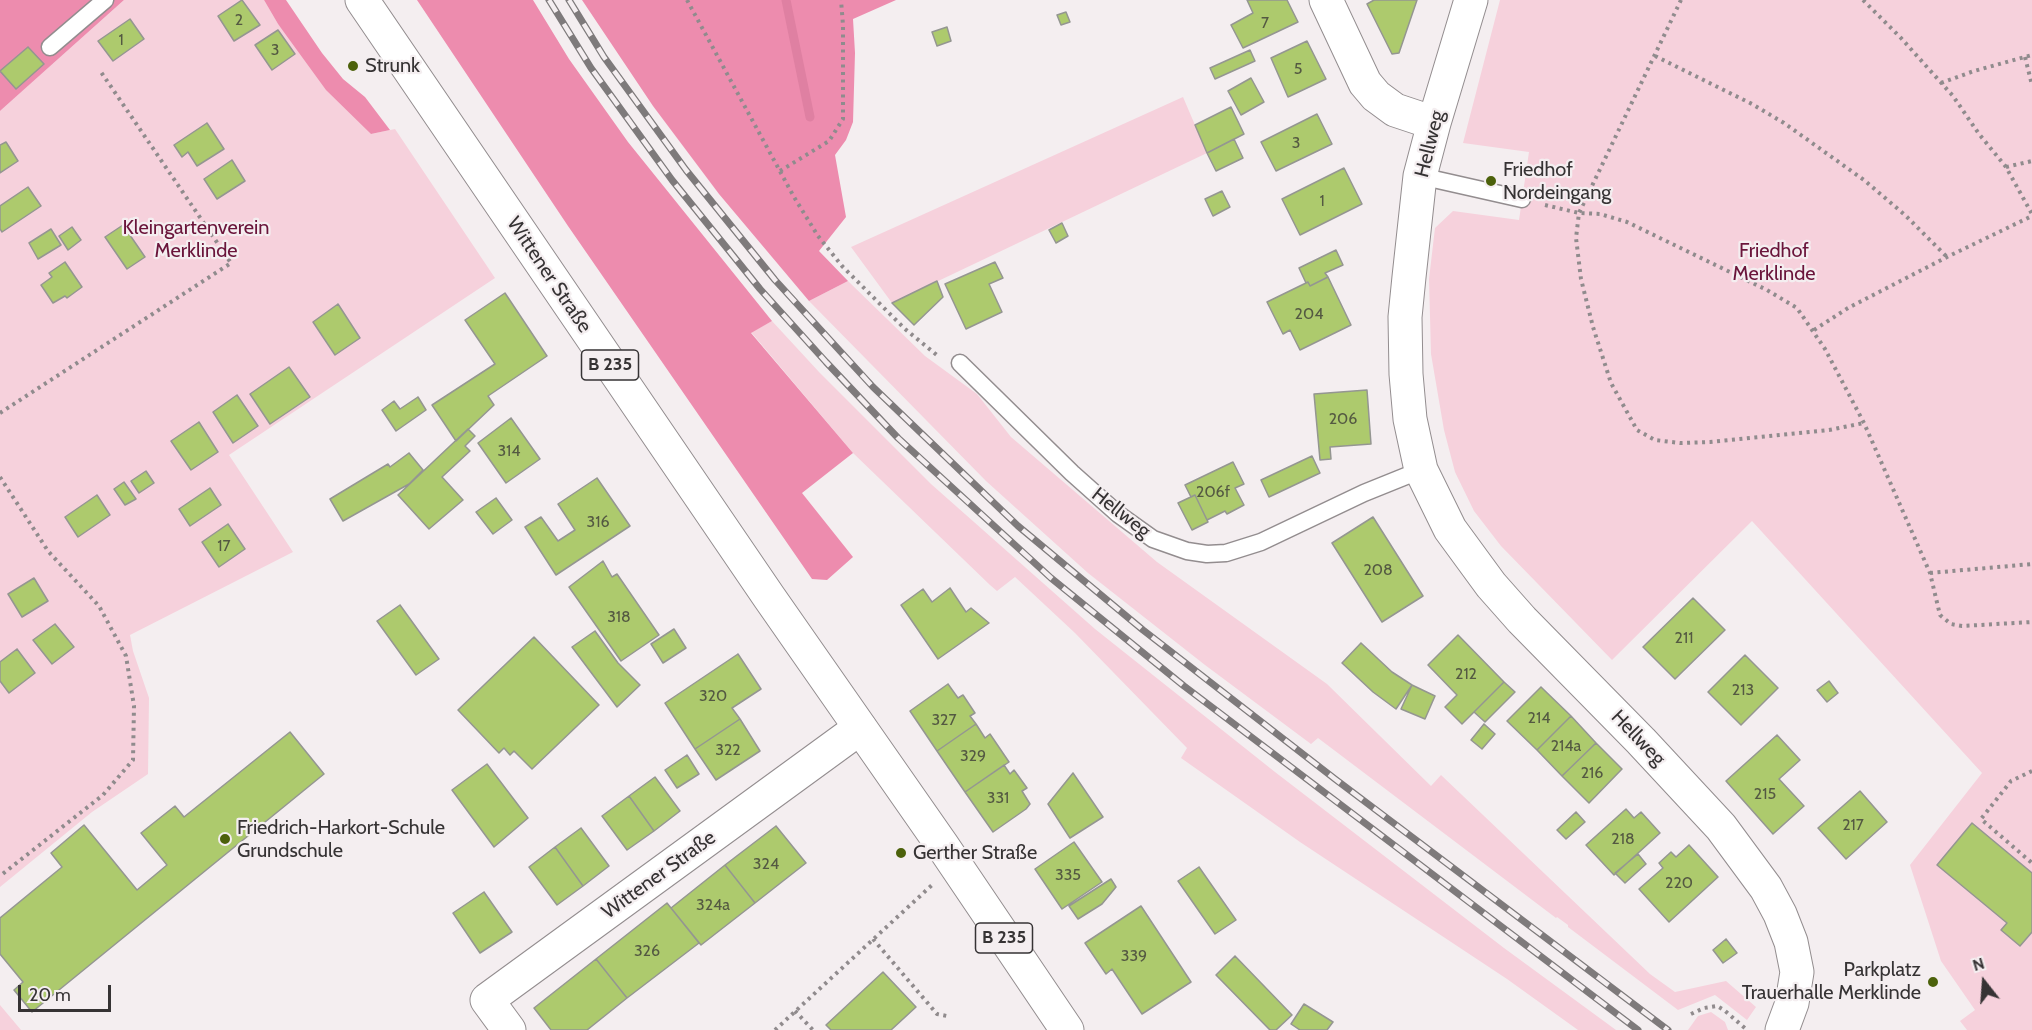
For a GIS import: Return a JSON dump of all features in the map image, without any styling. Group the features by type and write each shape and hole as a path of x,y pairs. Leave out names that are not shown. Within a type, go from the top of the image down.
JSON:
{"street":[{"name":"Wittener Straße","path":"362,0 1067,1030"},
{"path":"1326,0 1365,83 1376,96 1395,110 1434,123"},
{"name":"Hellweg","path":"1471,0 1420,176 1405,317 1410,419 1420,470 1450,530 1491,585 1721,827 1766,888 1791,942 1797,972 1792,1003 1782,1030"},
{"name":"Wittener Straße","path":"509,1030 487,1000 860,728"}],"lane":[{"path":"50,47 105,0"},
{"path":"1420,176 1522,200"},
{"name":"Hellweg","path":"960,363 1072,473 1118,514 1153,539 1187,551 1207,554 1226,553 1261,542 1420,470"}],"path":[{"path":"687,0 818,236 842,266 927,350 946,362 960,363"},
{"path":"780,171 828,141 843,119 841,0"},
{"path":"1681,0 1579,213 1576,238 1581,279 1611,383 1637,430 1655,440 1680,443 1828,430 1864,423"},
{"path":"1814,330 1848,308 2032,215 2006,167 1979,134 1953,96 1863,0"},
{"path":"1941,83 2032,55"},
{"path":"1655,56 1752,104 1784,123 1864,180 1905,214 1947,257"},
{"path":"2025,57 2032,85"},
{"path":"0,413 231,262 101,72"},
{"path":"2006,167 2032,161"},
{"path":"1522,200 1579,213 1600,214 1627,222 1767,290 1797,308 1814,330 1864,423 1930,573 1940,615 1952,624 1962,626 2032,622"},
{"path":"0,477 48,551 99,606 126,656 134,706 133,760 103,795 0,876"},
{"path":"1930,573 2032,564"},
{"path":"2032,771 2011,781 1981,819 2032,863"},
{"path":"775,1030 955,864"},
{"path":"873,939 937,1014 947,1016"},
{"path":"1691,1014 1704,1008 1717,1006 1747,1030"},
{"path":"795,1011 813,1030"}],"green space":[{"name":"Kleingartenverein Merklinde","path":"124,0 264,0 278,24 371,134 395,129 495,278 229,455 293,552 130,635 149,698 148,774 92,812 0,887 0,111"},
{"name":"Friedhof Merklinde","path":"1500,0 2032,0 2032,1030 1967,1030 1960,1021 1975,1010 1941,961 1910,865 1982,773 1752,521 1612,660 1501,546 1474,511 1455,472 1444,430 1431,354 1429,279 1435,228 1453,211 1519,220 1529,152 1463,143"},
{"path":"1183,97 1207,153 892,303 851,247"},
{"path":"848,281 925,356 977,394 1011,437 1157,562 1327,684 1431,786 1441,775 1650,974 1675,992 1726,981 1756,1007 1747,1020 1715,995 1678,1010 1318,738 1311,744 1205,665 1088,573 986,481 809,301"},
{"path":"772,321 819,372 931,484 1095,629 1275,772 1504,948 1616,1030 1578,1030 1507,979 1300,842 1181,758 1187,748 1075,633 1015,577 997,591 853,453 751,332"},
{"path":"0,1005 21,1030 0,1030"},
{"path":"1711,1012 1725,1022 1728,1030 1688,1030 1698,1016"}],"shaded area":[{"path":"0,0 124,0 0,111"},
{"path":"264,0 286,0 322,53 343,79 365,97 390,130 371,134 326,90 278,24"},
{"path":"417,0 533,0 569,59 628,142 772,321 751,333 853,453 802,493 853,557 827,580 812,579 568,226"},
{"path":"582,0 896,0 853,19 855,53 853,122 846,140 835,155 846,217 819,251 848,281 809,301 719,194 653,106"}],"building":[{"path":"242,0 260,25 234,41 218,16"},
{"path":"1247,0 1287,0 1298,22 1243,48 1231,25 1253,13"},
{"path":"1374,0 1417,0 1399,53 1392,54 1367,4"},
{"path":"1066,12 1070,22 1061,25 1057,15"},
{"path":"130,19 144,39 113,61 98,41"},
{"path":"947,27 951,41 937,46 932,32"},
{"path":"278,30 295,54 272,70 255,45"},
{"path":"1307,41 1326,79 1288,97 1271,58"},
{"path":"28,47 44,64 16,89 0,71"},
{"path":"1250,50 1255,61 1215,79 1210,68"},
{"path":"1251,78 1264,102 1241,115 1228,91"},
{"path":"1231,107 1244,134 1207,153 1195,125"},
{"path":"1317,114 1332,144 1276,171 1261,142"},
{"path":"207,123 224,149 197,166 188,152 182,157 174,145"},
{"path":"1234,139 1243,158 1216,171 1207,153"},
{"path":"6,142 18,161 0,173 0,145"},
{"path":"232,160 245,181 217,199 204,179"},
{"path":"1344,168 1362,204 1300,235 1282,199"},
{"path":"28,187 41,206 2,232 0,206"},
{"path":"1222,191 1230,207 1213,216 1205,199"},
{"path":"1062,223 1068,236 1056,243 1049,230"},
{"path":"123,225 145,257 127,269 105,237"},
{"path":"72,227 81,240 68,250 59,236"},
{"path":"51,229 61,245 38,259 29,243"},
{"path":"1336,250 1343,265 1325,273 1328,277 1310,286 1308,282 1306,283 1299,268"},
{"path":"65,262 82,287 67,298 65,296 53,303 41,285 52,277 49,273"},
{"path":"995,262 1003,278 989,284 1002,312 966,329 945,284"},
{"path":"1328,277 1351,325 1300,350 1290,330 1283,334 1267,302 1308,282 1310,286"},
{"path":"937,281 943,297 914,325 892,303"},
{"path":"505,293 547,356 488,396 494,405 456,441 432,405 495,364 465,320"},
{"path":"338,304 360,338 335,355 313,322"},
{"path":"289,367 310,397 270,424 250,394"},
{"path":"1367,390 1371,444 1330,447 1331,459 1320,460 1314,394"},
{"path":"237,395 258,426 233,443 213,412"},
{"path":"418,397 426,410 396,431 382,410 394,401 400,409"},
{"path":"511,418 540,459 506,483 478,443"},
{"path":"199,422 218,452 191,470 171,441"},
{"path":"468,429 475,436 465,446 470,451 442,477 463,500 429,529 398,495"},
{"path":"409,453 423,470 409,484 343,521 330,499 388,464 390,467"},
{"path":"1312,456 1320,473 1269,497 1261,480"},
{"path":"1233,462 1244,484 1235,488 1244,505 1227,514 1225,511 1207,520 1195,495 1191,497 1185,485"},
{"path":"146,471 154,483 139,493 131,481"},
{"path":"597,478 630,526 556,575 525,527 541,517 558,541 575,530 558,504"},
{"path":"124,482 136,499 125,505 114,489"},
{"path":"210,488 221,505 190,526 179,509"},
{"path":"97,495 110,515 78,537 65,517"},
{"path":"1195,495 1208,522 1192,530 1178,503"},
{"path":"496,498 512,520 493,534 476,512"},
{"path":"1373,517 1423,596 1382,622 1332,543"},
{"path":"228,524 245,549 219,567 202,542"},
{"path":"603,561 612,577 617,574 659,635 621,661 569,587"},
{"path":"34,578 48,601 22,617 8,594"},
{"path":"950,588 966,612 971,608 989,623 938,659 901,605 923,589 932,602"},
{"path":"1693,598 1725,630 1675,679 1643,647"},
{"path":"400,605 439,659 416,675 377,621"},
{"path":"55,624 74,647 52,664 33,640"},
{"path":"674,629 686,648 663,663 651,644"},
{"path":"595,631 618,663 640,685 617,707 572,647"},
{"path":"1458,635 1504,682 1462,724 1445,707 1457,695 1428,665"},
{"path":"534,637 599,705 532,769 514,751 510,755 504,748 499,753 458,710"},
{"path":"1361,643 1392,672 1412,685 1396,709 1373,692 1342,663"},
{"path":"17,649 35,673 9,693 0,681 0,662"},
{"path":"738,654 761,689 732,708 740,719 695,749 665,703"},
{"path":"1745,655 1778,688 1741,725 1708,692"},
{"path":"1829,681 1838,693 1827,702 1817,690"},
{"path":"1504,682 1515,692 1485,722 1474,712"},
{"path":"948,684 958,698 963,695 975,713 970,716 976,724 937,751 910,711"},
{"path":"1412,685 1435,696 1425,719 1401,709"},
{"path":"1541,687 1571,716 1537,750 1507,721"},
{"path":"1571,716 1596,743 1562,776 1537,750"},
{"path":"740,719 760,751 716,780 695,749"},
{"path":"976,724 985,738 990,734 1009,762 965,792 937,751"},
{"path":"1484,724 1495,734 1482,749 1471,740"},
{"path":"290,732 324,774 32,1012 14,990 23,982 0,954 0,918 62,867 51,853 84,825 137,890 167,865 141,833 175,806 184,817"},
{"path":"1777,735 1800,760 1779,779 1804,806 1773,834 1726,781"},
{"path":"1596,743 1622,769 1589,803 1562,776"},
{"path":"687,755 699,774 677,788 665,770"},
{"path":"487,764 528,818 494,847 452,790"},
{"path":"1004,765 1010,774 1014,770 1027,788 1022,791 1030,804 993,832 965,792"},
{"path":"1073,773 1103,817 1070,838 1048,804"},
{"path":"655,777 680,811 654,831 629,796"},
{"path":"1860,791 1887,822 1846,859 1818,828"},
{"path":"629,796 654,831 627,850 602,816"},
{"path":"1626,809 1634,818 1641,812 1660,833 1614,875 1586,845"},
{"path":"1576,812 1585,822 1566,839 1557,830"},
{"path":"1972,823 2032,873 2032,932 2020,946 2001,930 2007,923 1937,865"},
{"path":"776,826 806,863 755,903 725,865"},
{"path":"581,828 609,866 583,886 555,847"},
{"path":"1074,842 1102,882 1062,909 1035,869"},
{"path":"1689,845 1718,877 1669,922 1639,889 1663,868 1659,863 1671,852 1676,857"},
{"path":"555,847 583,886 557,905 529,867"},
{"path":"1638,854 1646,864 1625,883 1615,873"},
{"path":"725,865 755,903 701,945 671,908"},
{"path":"1199,867 1236,920 1215,934 1178,881"},
{"path":"1111,879 1116,887 1102,904 1078,919 1069,906"},
{"path":"484,892 512,932 480,953 453,913"},
{"path":"667,903 699,943 627,998 596,959"},
{"path":"1141,906 1191,982 1142,1014 1112,969 1106,974 1085,943"},
{"path":"1726,939 1737,953 1723,963 1713,950"},
{"path":"1235,956 1292,1015 1276,1030 1270,1030 1216,975"},
{"path":"596,959 627,998 587,1030 551,1030 534,1008"},
{"path":"883,972 916,1007 891,1030 831,1030 826,1025"},
{"path":"1304,1004 1333,1022 1327,1030 1300,1030 1291,1024"}],"waterway":[{"path":"786,0 810,117"}],"railway":[{"path":"549,0 591,68 672,180 760,289 898,438 1051,578 1184,686 1638,1030"},
{"path":"569,0 604,57 686,170 775,280 873,387 1018,526 1143,630 1335,779 1668,1030"}],"place":[{"name":"Strunk","path":"353,66"},
{"name":"Friedhof Nordeingang","path":"1491,181"},
{"name":"Friedrich-Harkort-Schule Grundschule","path":"225,839"},
{"name":"Gerther Straße","path":"901,853"},
{"name":"Parkplatz Trauerhalle Merklinde","path":"1933,982"}]}
